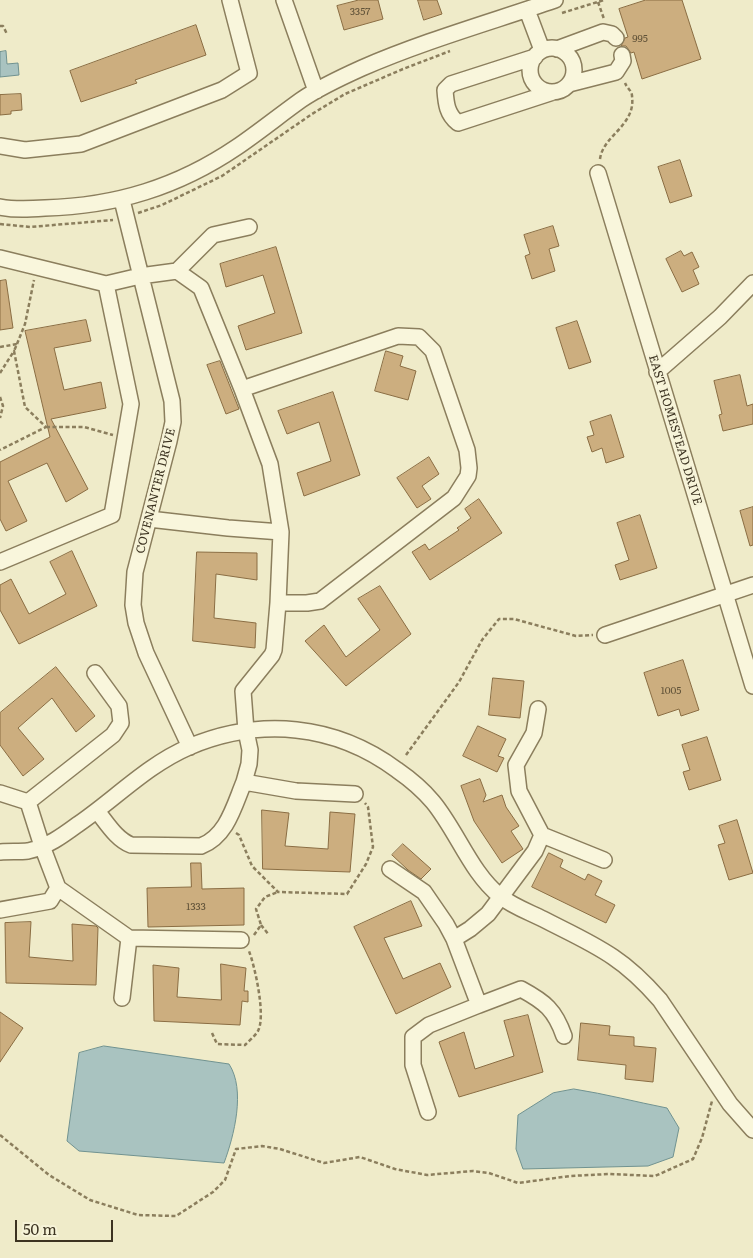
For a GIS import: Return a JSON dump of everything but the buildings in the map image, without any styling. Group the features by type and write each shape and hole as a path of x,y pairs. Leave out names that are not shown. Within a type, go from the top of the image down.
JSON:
{"street":[{"path":"0,146 25,150 81,144 222,90 249,73 230,0"},
{"path":"284,0 316,91"},
{"path":"0,207 11,209 66,208 122,200 149,192 174,182 211,163 316,91 362,68 527,10 558,7"},
{"path":"527,10 544,52"},
{"path":"544,52 569,56 573,63 573,78 564,89 458,123 450,116 445,90 451,84 544,52 603,32 612,34 616,38"},
{"path":"544,52 530,71 531,78 540,89 553,92"},
{"path":"569,84 616,72 623,61 622,55"},
{"name":"EAST HOMESTEAD DRIVE","path":"598,173 753,686"},
{"name":"COVENANTER DRIVE","path":"122,200 172,401 173,422 134,580 133,605 136,622 146,653 190,747"},
{"path":"0,258 106,284 140,276 176,271 213,235 249,227"},
{"path":"97,811 124,842 131,845 201,846 220,834 226,826 244,782 249,764 250,750 242,691 274,650 281,532 270,464 201,288 176,271"},
{"path":"657,372 720,316 753,283"},
{"path":"0,562 112,515 131,404 106,284"},
{"path":"242,389 398,336 419,337 433,351 469,459 468,476 454,498 328,595 314,603 278,604"},
{"path":"149,519 281,532"},
{"path":"605,635 753,585"},
{"path":"28,802 113,735 121,723 119,706 95,673"},
{"path":"538,709 534,733 516,765 519,791 542,835 604,860"},
{"path":"0,852 28,851 52,842 97,811 161,762 190,747 231,733 274,728 321,734 359,746 381,758 418,786 433,801 482,878 501,897 612,956 637,976 660,1000 738,1114 753,1130"},
{"path":"244,782 296,791 355,794"},
{"path":"0,793 28,802"},
{"path":"28,802 58,888 128,938 244,943"},
{"path":"454,939 482,919 501,897 535,851 542,835"},
{"path":"390,869 424,892 446,924 454,939 479,1005"},
{"path":"0,910 50,901 58,888"},
{"path":"122,998 128,938"},
{"path":"428,1112 413,1065 413,1037 429,1024 521,989 540,998 558,1018 564,1036"}],"path":[{"path":"558,7 604,0"},
{"path":"0,26 3,26 7,34"},
{"path":"0,224 30,227 109,221 162,205 222,176 344,94 456,48"},
{"path":"0,373 14,351 25,324 37,267"},
{"path":"0,347 17,344"},
{"path":"14,351 25,407 46,427"},
{"path":"0,397 3,406 0,418"},
{"path":"0,450 46,427 84,427 126,439"},
{"path":"406,755 459,682 482,640 499,619 514,619 576,636 605,635"},
{"path":"269,935 261,925 256,909 265,897 278,892 347,894 366,864 373,846 368,807 359,794 355,794"},
{"path":"226,826 239,835 252,866 278,892"},
{"path":"212,1032 217,1044 245,1045 258,1032 262,1022 260,1000 254,966 244,943 261,925"},
{"path":"0,1135 49,1176 90,1200 138,1215 176,1216 213,1192 224,1180 236,1149 262,1146 280,1149 324,1163 360,1156 395,1169 427,1174 473,1171 489,1172 518,1183 570,1176 609,1174 655,1176 692,1159 702,1138 718,1085"}],"water":[{"path":"6,51 7,64 18,63 19,75 0,77 0,52"},
{"path":"104,1046 229,1064 237,1087 238,1100 234,1127 224,1163 79,1151 67,1141 79,1053"},
{"path":"574,1089 667,1108 679,1128 673,1157 648,1166 523,1169 516,1149 518,1115 553,1093"}]}
